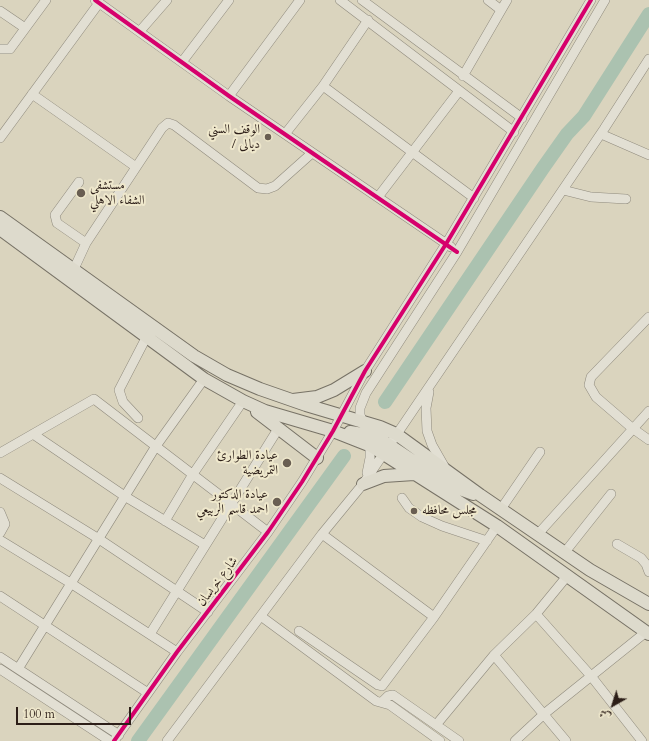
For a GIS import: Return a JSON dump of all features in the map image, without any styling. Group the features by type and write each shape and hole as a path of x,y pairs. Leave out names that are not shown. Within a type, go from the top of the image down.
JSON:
{"main road":[{"path":"0,217 194,356 227,375 290,400 363,422 390,444 449,485 466,492 480,495"},
{"path":"0,229 204,379 243,401 283,418 390,444 447,470 480,495 590,570 649,613"},
{"path":"290,400 317,397 334,390 365,371"},
{"path":"243,401 317,458"},
{"path":"390,444 414,474 497,526 648,633"},
{"path":"363,484 384,476 414,474"},
{"path":"590,570 649,604"}],"street":[{"path":"140,31 167,0"},
{"path":"182,62 230,0"},
{"path":"229,96 300,0"},
{"path":"340,0 514,132"},
{"path":"362,0 463,76 522,118"},
{"path":"488,0 501,10"},
{"path":"463,76 507,0"},
{"path":"363,484 368,469 370,440 363,422 360,408 366,393 457,252 605,0"},
{"path":"0,49 10,49 42,1"},
{"path":"0,138 97,1 229,96 457,252"},
{"name":"شارع خريسان","path":"117,738 177,652 268,532 317,458 365,371 446,244 514,132 589,1"},
{"path":"0,11 25,28"},
{"path":"285,134 323,86 368,20"},
{"path":"168,741 262,617 322,534 363,484 601,134 649,59"},
{"path":"323,86 474,198"},
{"path":"378,197 459,91"},
{"path":"32,94 136,167"},
{"path":"74,269 86,243 162,128 168,123 174,125 258,188 267,189 275,186 312,153"},
{"path":"601,134 649,155"},
{"path":"79,182 55,215 57,223 86,243"},
{"path":"563,190 591,197 626,199"},
{"path":"649,317 591,377 589,385 596,397 632,428 649,440"},
{"path":"138,418 123,402 119,390 147,336"},
{"path":"18,669 156,446 204,379"},
{"path":"434,381 427,400 426,424 432,445 447,470"},
{"path":"0,453 94,399 231,502 268,532"},
{"path":"164,521 243,401"},
{"path":"538,534 632,428 649,411"},
{"path":"150,634 278,428"},
{"path":"33,434 164,521 205,545"},
{"path":"501,509 540,452"},
{"path":"0,478 99,539 208,612"},
{"path":"564,552 611,494"},
{"path":"402,498 409,508 422,517 442,526 487,541"},
{"path":"0,512 5,524 0,533"},
{"path":"299,631 378,685 382,686 434,617 497,526"},
{"path":"322,534 434,617"},
{"path":"0,540 72,584 177,652"},
{"path":"618,544 641,558 646,564 649,572"},
{"path":"436,725 494,655 536,614 568,575"},
{"path":"0,596 148,693"},
{"path":"536,614 591,676 642,741"},
{"path":"262,617 376,701 390,705 440,741"},
{"path":"515,741 544,714 648,633"},
{"path":"494,655 566,741"},
{"path":"0,657 117,738"},
{"path":"0,669 110,741"},
{"path":"382,702 388,696 393,696 459,741"}],"waterway":[{"path":"385,402 543,168 567,134 584,116 649,14"},
{"path":"138,741 344,456"}],"cycle path":[{"path":"95,0 229,96 457,252"},
{"path":"114,741 177,652 268,532 302,482 333,431 365,371 446,244 591,0"}],"place":[{"name":"الوقف السني / ديالى","path":"268,137"},
{"name":"مستشفى الشفاء الاهلي","path":"81,193"},
{"name":"عيادة الطوارئ التمريضية","path":"287,463"},
{"name":"عيادة الدكتور احمد قاسم الربيعي","path":"277,502"},
{"name":"مجلس محافظه","path":"414,511"}]}
